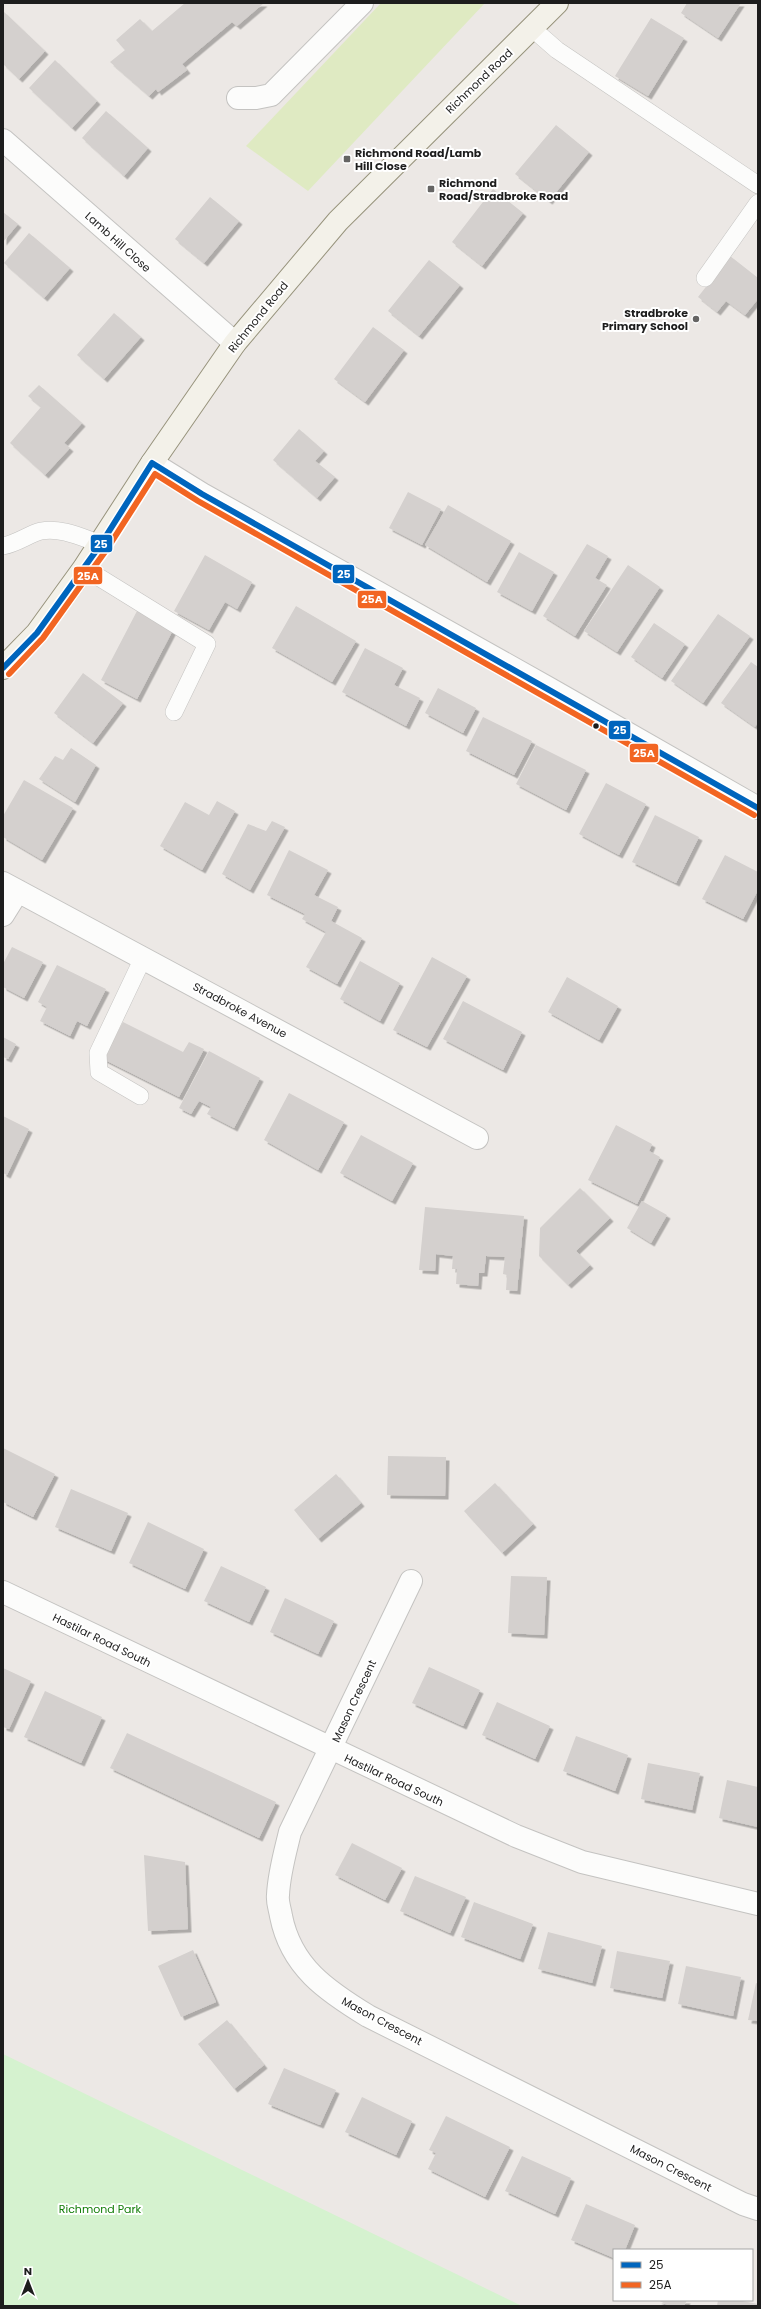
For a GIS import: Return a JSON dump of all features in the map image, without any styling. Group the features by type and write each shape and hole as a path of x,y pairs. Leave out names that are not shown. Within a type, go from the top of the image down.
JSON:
{"main road":[{"name":"Richmond Road","path":"3,668 38,633 101,544 152,464 235,343 338,221 458,100 533,29 558,3"}],"street":[{"path":"238,98 256,98 271,95 362,3"},
{"name":"Lamb Hill Close","path":"3,140 235,343"},
{"path":"152,464 202,494 550,689 758,808"},
{"path":"3,915 10,887"},
{"name":"Stradbroke Avenue","path":"10,887 238,1008 477,1138"},
{"name":"Mason Crescent","path":"411,1581 290,1832 281,1867 278,1897 282,1920 300,1964 330,1993 368,2016 743,2204 758,2208"},
{"name":"Hastilar Road South","path":"3,1592 330,1750 516,1836 582,1862 758,1904"}],"lane":[{"path":"533,29 557,50 758,185"},
{"path":"705,278 758,203"},
{"path":"3,546 16,544 40,531 65,532 101,544"},
{"path":"84,568 207,644 174,712"},
{"path":"140,1096 99,1072 98,1053 143,958"}],"green space":[{"path":"381,3 485,3 308,191 246,146"},
{"name":"Richmond Park","path":"3,2054 522,2306 3,2306"}],"building":[{"path":"185,3 264,3 237,26 232,22 182,64 187,70 158,92 156,89 149,96 110,62 125,50 116,40 140,19 152,31"},
{"path":"687,3 741,3 718,38 681,13"},
{"path":"3,11 45,51 19,79 3,64"},
{"path":"651,18 684,38 648,96 615,76"},
{"path":"55,60 97,101 72,128 29,88"},
{"path":"106,111 148,148 124,176 82,138"},
{"path":"556,125 589,152 549,201 515,174"},
{"path":"493,189 523,213 482,266 452,242"},
{"path":"210,197 239,221 204,263 175,239"},
{"path":"3,212 18,224 3,242"},
{"path":"29,233 70,268 44,298 4,263"},
{"path":"730,256 758,278 758,299 745,315 726,301 717,312 698,297"},
{"path":"429,260 460,285 419,336 388,311"},
{"path":"114,313 141,337 104,379 77,355"},
{"path":"373,327 404,350 365,402 334,379"},
{"path":"39,385 82,423 64,443 70,448 45,475 10,443 41,407 28,396"},
{"path":"299,429 324,451 315,461 335,477 317,498 273,460"},
{"path":"408,492 441,509 422,545 389,528"},
{"path":"448,505 511,541 487,582 425,545"},
{"path":"587,544 608,556 595,578 607,585 575,636 543,616"},
{"path":"519,552 554,572 532,611 497,592"},
{"path":"205,555 252,582 237,609 225,602 209,630 174,611"},
{"path":"628,565 660,587 617,652 584,631"},
{"path":"296,606 356,641 332,682 272,648"},
{"path":"137,611 173,630 137,699 101,680"},
{"path":"718,614 750,636 703,703 671,681"},
{"path":"654,623 685,644 662,678 631,657"},
{"path":"365,648 403,668 394,685 420,698 406,726 342,692"},
{"path":"751,662 758,667 758,722 755,727 721,703"},
{"path":"83,673 123,703 93,743 54,713"},
{"path":"438,688 476,708 463,733 425,713"},
{"path":"483,717 532,741 514,775 466,751"},
{"path":"536,745 586,770 566,810 516,784"},
{"path":"71,748 96,765 75,802 39,779 55,756 63,760"},
{"path":"24,780 73,808 42,860 3,837 3,816"},
{"path":"606,783 646,804 619,855 579,834"},
{"path":"217,801 235,811 202,870 160,846 185,802 209,815"},
{"path":"655,815 699,837 676,883 632,862"},
{"path":"272,821 285,827 250,890 222,874 248,824 266,831"},
{"path":"289,850 328,870 314,895 338,907 331,921 362,938 337,984 306,967 326,932 302,919 305,914 267,895"},
{"path":"725,855 758,872 758,890 743,919 702,899"},
{"path":"12,947 43,962 24,998 3,987 3,964"},
{"path":"432,957 467,976 427,1047 393,1030"},
{"path":"360,961 400,983 380,1021 340,999"},
{"path":"57,965 106,989 87,1026 77,1021 70,1036 40,1021 47,1007 38,1002"},
{"path":"567,977 618,1006 599,1040 548,1012"},
{"path":"463,1001 522,1032 503,1070 443,1039"},
{"path":"123,1022 183,1052 189,1042 204,1049 179,1097 103,1059"},
{"path":"3,1037 16,1044 8,1059 3,1057"},
{"path":"209,1051 260,1078 234,1128 207,1114 211,1107 199,1101 191,1114 179,1108"},
{"path":"289,1093 344,1122 318,1170 264,1140"},
{"path":"3,1116 29,1129 7,1175 3,1173"},
{"path":"616,1125 652,1144 649,1151 660,1157 637,1204 588,1180"},
{"path":"361,1135 413,1163 392,1201 340,1173"},
{"path":"580,1188 610,1218 576,1251 590,1265 568,1285 539,1256 540,1228"},
{"path":"642,1201 667,1215 651,1243 627,1228"},
{"path":"425,1207 524,1216 517,1291 506,1290 507,1275 503,1274 505,1257 486,1256 484,1273 479,1273 478,1286 456,1284 457,1269 452,1269 453,1256 436,1254 435,1271 419,1270"},
{"path":"3,1448 55,1474 33,1517 3,1502"},
{"path":"388,1456 446,1457 445,1496 387,1495"},
{"path":"336,1474 361,1503 318,1539 294,1510"},
{"path":"495,1483 533,1524 502,1553 464,1511"},
{"path":"71,1489 128,1513 111,1551 55,1527"},
{"path":"148,1522 204,1549 185,1589 129,1563"},
{"path":"221,1566 266,1587 249,1622 204,1601"},
{"path":"511,1576 547,1577 544,1635 508,1633"},
{"path":"285,1598 334,1621 318,1654 270,1632"},
{"path":"429,1667 480,1690 463,1726 412,1703"},
{"path":"3,1668 31,1681 9,1729 3,1727"},
{"path":"45,1691 102,1717 81,1763 24,1737"},
{"path":"497,1702 550,1726 535,1759 482,1735"},
{"path":"127,1733 276,1802 259,1838 110,1768"},
{"path":"576,1736 628,1755 615,1791 563,1771"},
{"path":"648,1763 700,1773 692,1810 641,1799"},
{"path":"727,1780 758,1787 758,1827 719,1818"},
{"path":"352,1843 402,1868 385,1900 335,1875"},
{"path":"144,1855 185,1862 188,1929 148,1931"},
{"path":"415,1876 466,1897 450,1933 400,1911"},
{"path":"474,1902 533,1924 520,1959 461,1937"},
{"path":"548,1932 602,1946 592,1983 538,1969"},
{"path":"193,1950 216,2002 181,2017 158,1966"},
{"path":"617,1951 670,1961 662,1998 610,1988"},
{"path":"686,1966 741,1977 733,2016 678,2004"},
{"path":"756,1983 758,1984 758,2021 748,2020"},
{"path":"227,2020 264,2065 234,2089 198,2044"},
{"path":"284,2068 336,2090 320,2125 268,2104"},
{"path":"362,2097 412,2121 396,2155 345,2132"},
{"path":"446,2116 510,2147 485,2197 428,2169 436,2153 429,2150"},
{"path":"522,2156 571,2178 555,2214 505,2191"},
{"path":"586,2204 635,2225 625,2249 613,2249 613,2258 571,2240"},
{"path":"660,2301 686,2301 684,2306 669,2306"},
{"path":"718,2301 742,2301 758,2304 758,2306 717,2306"}],"transit line":[{"name":"25","path":"3,668 37,633 101,544 152,463 202,494 758,808"},
{"name":"25A","path":"9,674 43,638 107,549 155,474 198,501 754,815"}],"place":[{"name":"Richmond Road/Lamb Hill Close","path":"347,159"},
{"name":"Richmond Road/Stradbroke Road","path":"431,189"},
{"name":"Stradbroke Primary School","path":"696,319"}]}
